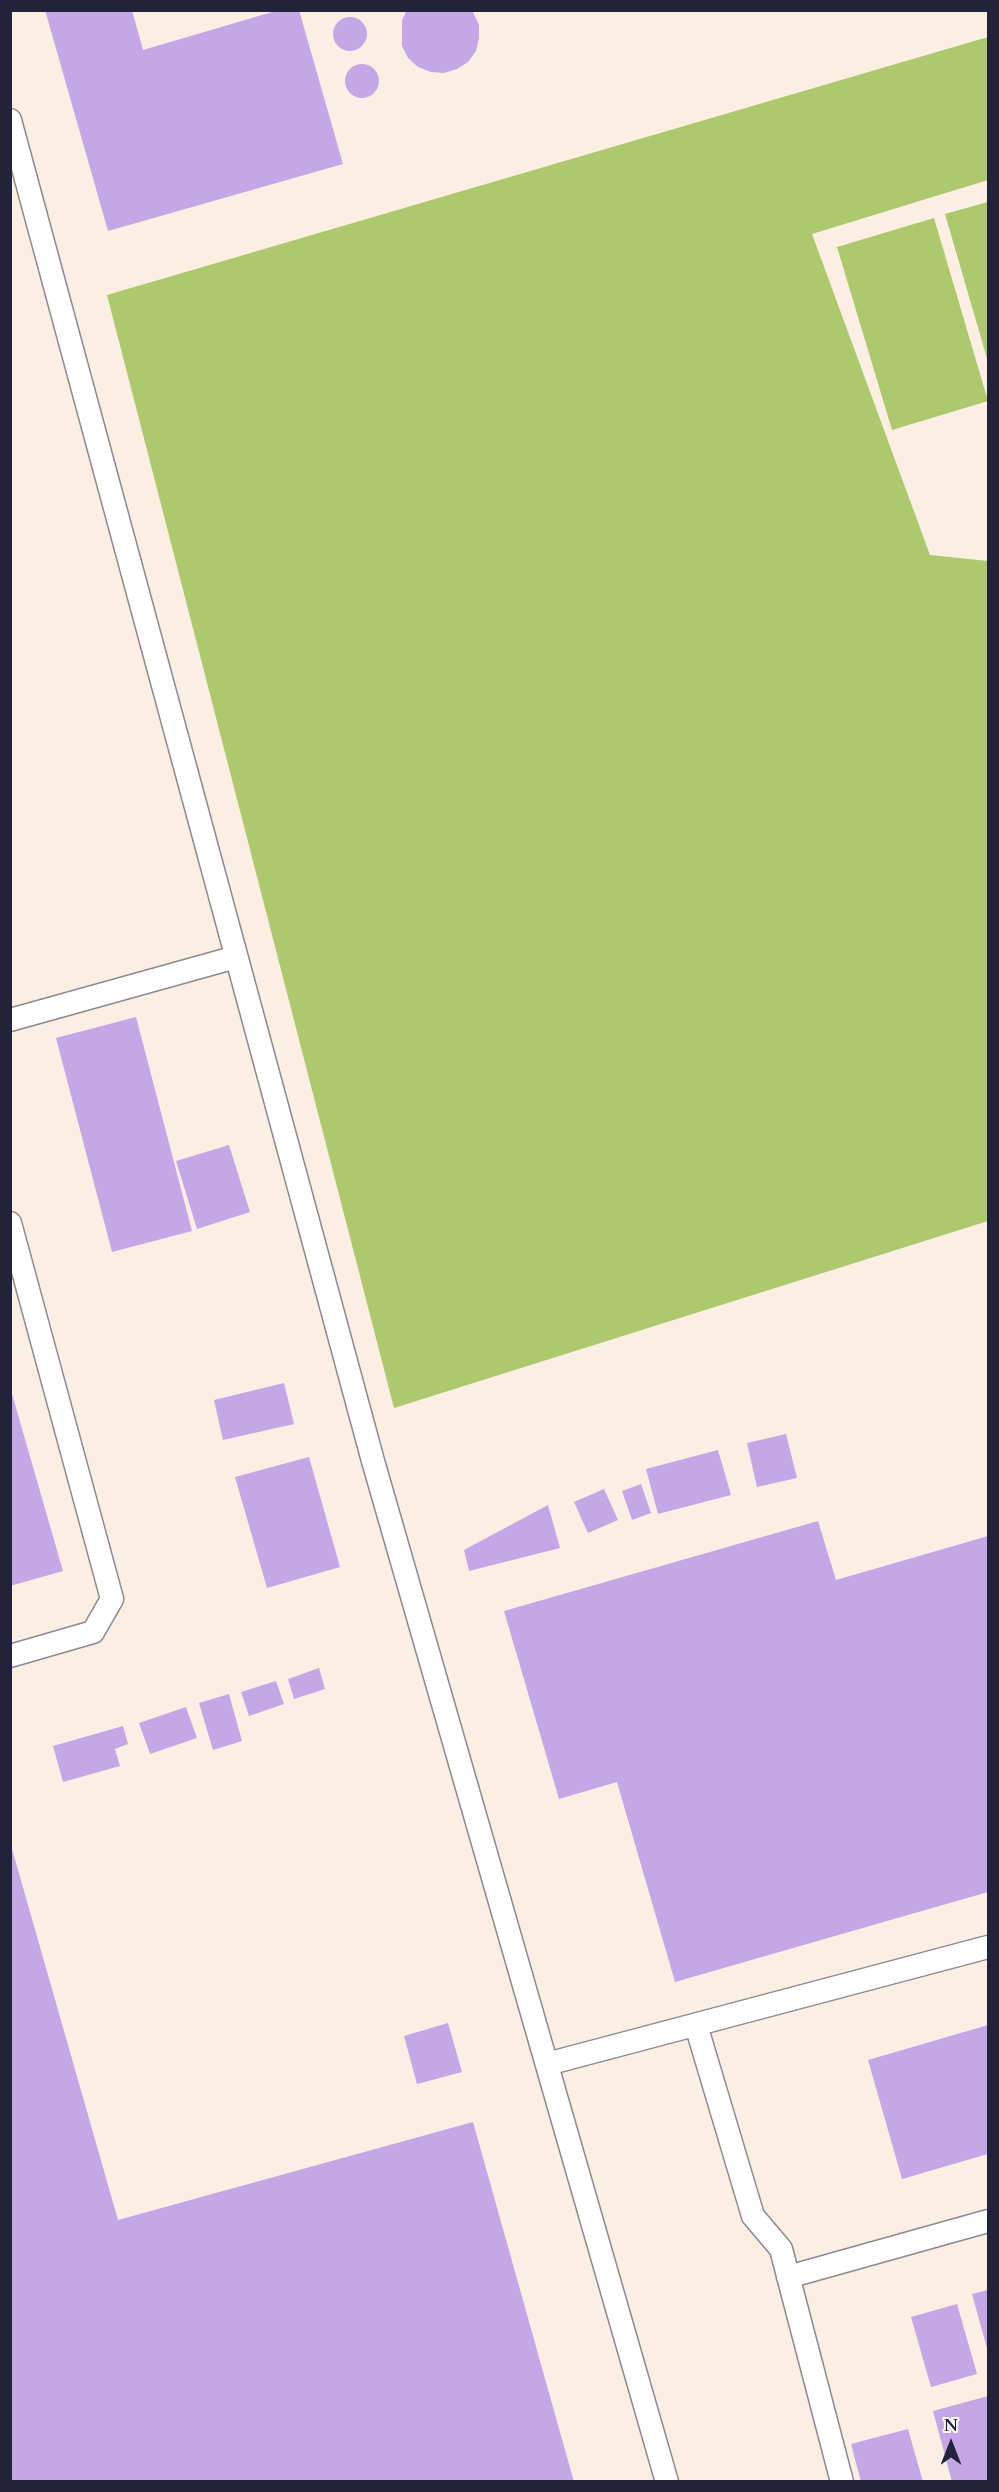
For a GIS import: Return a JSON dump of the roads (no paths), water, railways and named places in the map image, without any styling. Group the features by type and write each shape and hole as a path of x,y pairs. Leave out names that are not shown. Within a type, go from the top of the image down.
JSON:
{"lane":[{"path":"10,120 373,1461 667,2481"},
{"path":"10,1020 236,957"},
{"path":"10,1223 112,1599 93,1632 10,1656"},
{"path":"547,2064 988,1947"},
{"path":"696,2025 753,2216 781,2249 843,2481"},
{"path":"788,2277 988,2221"}]}
